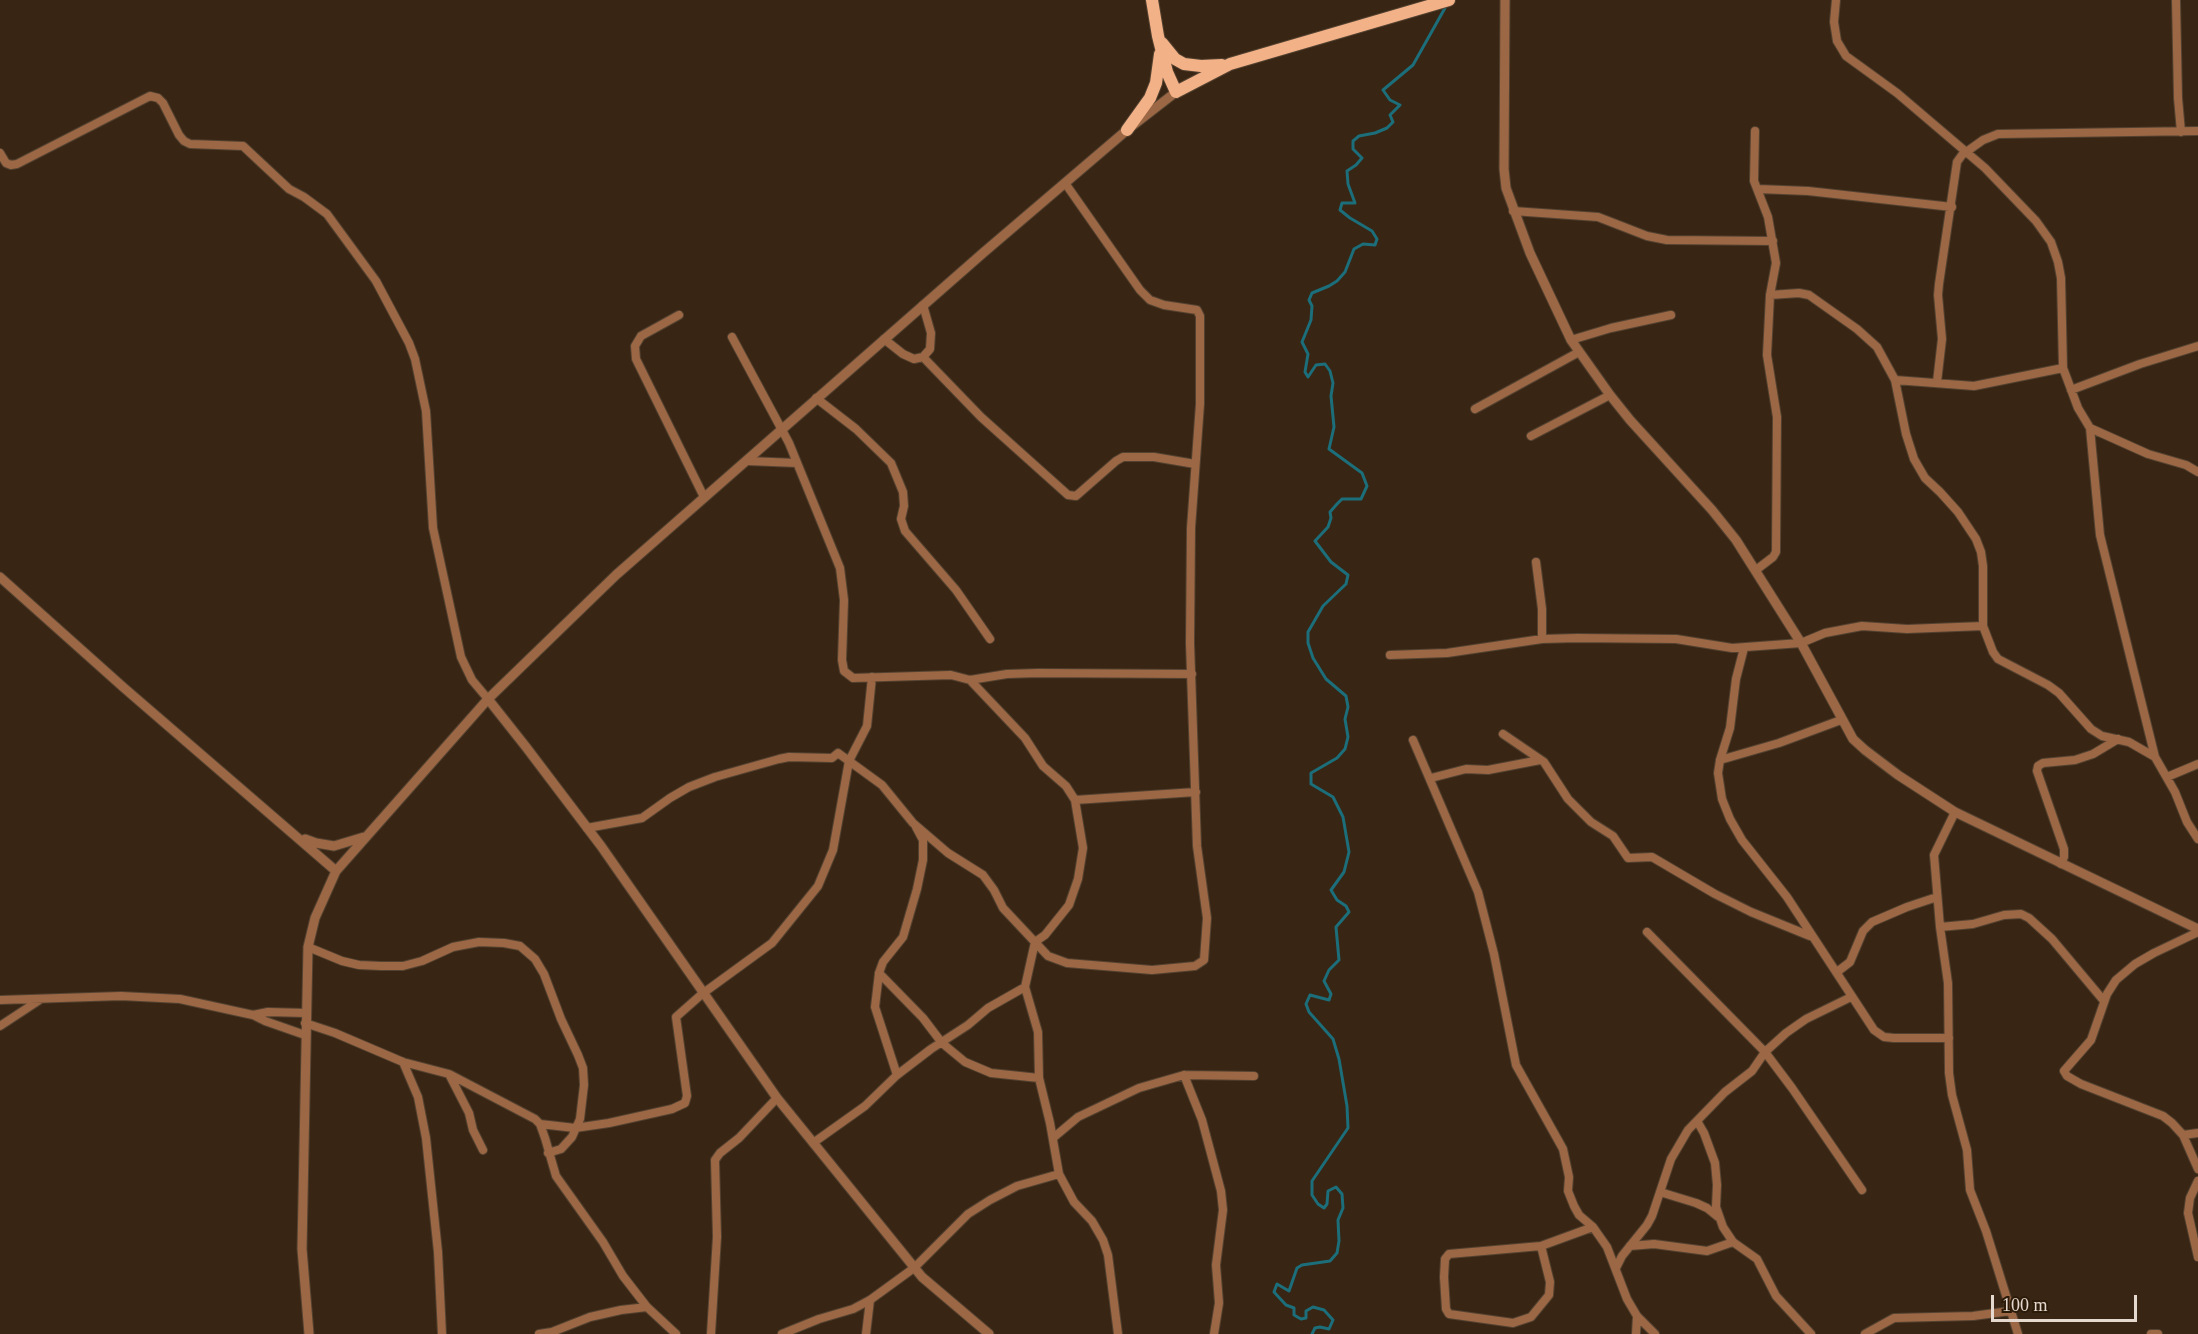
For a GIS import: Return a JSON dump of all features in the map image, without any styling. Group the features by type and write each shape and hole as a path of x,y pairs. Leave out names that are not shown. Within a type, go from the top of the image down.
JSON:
{"main road":[{"path":"1152,0 1167,72 1176,92 1230,64 1449,0"},
{"path":"1159,41 1175,59 1184,64 1201,66 1230,64"},
{"path":"1127,130 1150,98 1156,83 1159,41"}],"street":[{"path":"1505,0 1504,169 1506,188 1513,211 1530,253 1579,352 1610,395 1712,510 1756,570 1801,643 1853,739 1898,775 1955,812 2198,931"},
{"path":"1836,0 1834,22 1837,40 1846,56 1897,93 1967,152 2002,184 2036,221 2051,242 2061,278 2063,368 2078,408 2090,428 2100,535 2154,757 2167,777 2187,822 2198,839"},
{"path":"2176,0 2181,132"},
{"path":"309,1334 302,1249 308,947 315,918 336,871 488,699 616,575 922,305 1127,130 1176,92"},
{"path":"0,153 6,163 17,165 150,96 158,98 163,103 184,141 190,144 243,146 289,189 327,214 376,280 415,359 426,411 433,528 461,657 472,680 587,828 777,1098 914,1268 989,1334"},
{"path":"1937,382 1942,339 1938,295 1957,162 1962,155 1998,134 2198,130"},
{"path":"1755,131 1753,171 1768,217 1776,263 1770,295 1767,355 1774,390 1776,417 1776,552 1756,570"},
{"path":"587,828 642,818 689,787 767,761 789,757 832,758 838,753 882,785 914,823 948,853 983,874 1003,908 1048,956 1058,961 1097,967 1152,970 1195,966 1204,960 1207,918 1197,846 1190,576 1200,404 1200,316 1197,310 1164,305 1150,300 1140,290 1065,183"},
{"path":"1758,189 1808,191 1952,207"},
{"path":"1513,211 1598,217 1647,236 1667,240 1773,241"},
{"path":"1770,295 1799,293 1817,300 1857,329 1877,347 1895,380 1906,434 1914,459 1925,478 1958,512 1976,539 1981,552 1984,593 1983,626 1998,659 2054,689 2091,729 2102,736 2129,742 2154,757"},
{"path":"884,339 903,354 914,359 923,357 930,348 931,333 922,305"},
{"path":"679,315 641,336 635,346 636,359 704,497"},
{"path":"1571,339 1671,315"},
{"path":"732,337 782,430 840,568 844,582 844,671 853,678 951,675 970,680 1038,672 1192,674"},
{"path":"2072,390 2140,364 2198,346"},
{"path":"1475,409 1579,352"},
{"path":"923,357 981,417 1068,495 1076,496 1123,457 1154,457 1195,464"},
{"path":"1895,380 1974,386 2063,368"},
{"path":"1531,436 1610,395"},
{"path":"816,398 856,429 891,463 903,492 904,506 901,519 904,531 956,590 990,639"},
{"path":"2090,428 2148,454 2186,465 2198,472"},
{"path":"747,461 797,463"},
{"path":"1536,562 1542,609 1542,639"},
{"path":"0,577 336,871"},
{"path":"1390,655 1447,653 1542,639 1676,639 1744,648 1801,643 1826,633 1862,626 1907,629 1983,626"},
{"path":"1744,648 1736,679 1730,728 1718,773 1722,799 1730,819 1742,840 1787,897 1874,1030 1884,1037 1949,1038"},
{"path":"540,1124 575,1128 609,1124 672,1109 685,1103 687,1096 675,1019 702,994 772,943 818,886 833,850 849,761 867,726 872,677"},
{"path":"970,680 1025,738 1043,766 1066,786 1075,800 1083,848 1074,895 1057,922 1035,942 1025,987 1038,1032 1039,1078 1059,1174 1074,1202 1092,1221 1103,1240 1108,1256 1118,1334"},
{"path":"1720,760 1779,743 1842,720"},
{"path":"1503,734 1547,766 1568,799 1591,822 1613,836 1628,858 1652,857 1751,912 1812,936"},
{"path":"2061,864 2064,849 2037,771 2038,766 2043,763 2075,760 2093,754 2118,739"},
{"path":"1413,740 1478,892 1516,1065 1563,1149 1569,1177 1568,1191 1574,1206 1579,1215 1593,1227 1608,1247 1627,1299 1637,1316 1655,1334"},
{"path":"1431,778 1466,769 1488,770 1540,760"},
{"path":"2167,777 2198,764"},
{"path":"1075,800 1196,792"},
{"path":"1955,812 1934,855 1940,927 1948,983 1949,1073 1952,1095 1966,1150 1970,1190 1986,1231 2018,1334"},
{"path":"897,1075 875,1007 879,973 891,949 903,937 917,889 923,860 923,840 914,823"},
{"path":"299,837 334,846 369,835"},
{"path":"1837,972 1850,962 1863,931 1872,922 1937,897"},
{"path":"1940,927 1973,924 2004,915 2021,914 2029,918 2052,939 2104,1001"},
{"path":"2198,931 2135,964 2110,986 2091,1040 2064,1071 2067,1076 2163,1116 2183,1135 2198,1169"},
{"path":"1647,932 1765,1052 1862,1190"},
{"path":"308,947 342,961 359,965 403,966 469,942 520,946 535,959 544,974 583,1068 580,1119 568,1143 561,1149 548,1153"},
{"path":"879,973 954,1054 976,1068 998,1075 1039,1078"},
{"path":"813,1143 865,1106 897,1075 931,1049 988,1008 1025,987"},
{"path":"0,1000 121,996 180,999 253,1014 306,1013"},
{"path":"1617,1268 1622,1256 1647,1225 1675,1151 1688,1130 1725,1092 1752,1071 1765,1052 1806,1019 1851,997"},
{"path":"0,1026 42,998"},
{"path":"253,1014 266,1022 305,1035"},
{"path":"305,1023 335,1033 403,1062 449,1074 535,1119 540,1124 556,1176 624,1276 647,1306 676,1334"},
{"path":"403,1062 418,1097 426,1138 438,1252 442,1334"},
{"path":"449,1074 465,1105 473,1130 483,1150"},
{"path":"1053,1138 1087,1112 1139,1088 1184,1075 1254,1076"},
{"path":"1184,1075 1212,1150 1222,1200 1223,1210 1216,1265 1219,1303 1214,1334"},
{"path":"711,1334 717,1237 715,1160 777,1098"},
{"path":"1697,1120 1714,1164 1718,1217"},
{"path":"2183,1135 2198,1133"},
{"path":"782,1334 853,1309 870,1300 914,1268 968,1214 982,1204 1017,1186 1059,1174"},
{"path":"2198,1180 2190,1198 2188,1213 2198,1257"},
{"path":"1660,1192 1696,1203 1718,1217 1733,1242 1757,1259 1776,1296 1811,1334"},
{"path":"1541,1246 1550,1282 1549,1295 1531,1317 1513,1323 1449,1314 1446,1309 1444,1277 1445,1259 1449,1254 1541,1246 1593,1227"},
{"path":"1630,1245 1654,1244 1707,1251 1733,1242"},
{"path":"866,1334 870,1300"},
{"path":"539,1334 552,1332 590,1317 647,1306"},
{"path":"1865,1334 1894,1318 1973,1316 2010,1311"},
{"path":"1636,1334 1637,1316"},
{"path":"2151,1334 2158,1334"}],"waterway":[{"path":"1312,1334 1315,1328 1329,1329 1333,1320 1324,1310 1313,1307 1306,1311 1306,1318 1301,1319 1294,1315 1294,1308 1286,1305 1274,1292 1277,1284 1289,1291 1297,1268 1302,1265 1330,1261 1337,1253 1338,1220 1343,1208 1342,1194 1336,1187 1328,1191 1327,1204 1324,1208 1312,1195 1312,1181 1348,1128 1347,1106 1333,1039 1309,1012 1306,1004 1310,995 1329,1000 1331,994 1324,981 1329,970 1339,960 1336,927 1349,912 1331,890 1344,872 1349,852 1343,817 1333,797 1311,784 1311,773 1337,758 1345,749 1348,737 1345,719 1348,707 1346,696 1326,679 1313,658 1308,643 1308,632 1323,606 1346,584 1348,575 1331,562 1315,541 1328,527 1330,512 1337,504 1342,499 1361,499 1367,486 1362,473 1329,449 1334,427 1331,396 1333,383 1330,371 1325,364 1316,365 1308,377 1305,372 1308,354 1302,342 1311,320 1312,306 1309,300 1312,293 1337,281 1345,272 1354,249 1363,244 1375,245 1377,239 1372,231 1340,210 1342,203 1355,203 1348,184 1347,171 1362,158 1353,149 1353,141 1359,136 1387,128 1393,122 1390,115 1400,105 1390,100 1383,90 1413,65 1445,8"}]}
